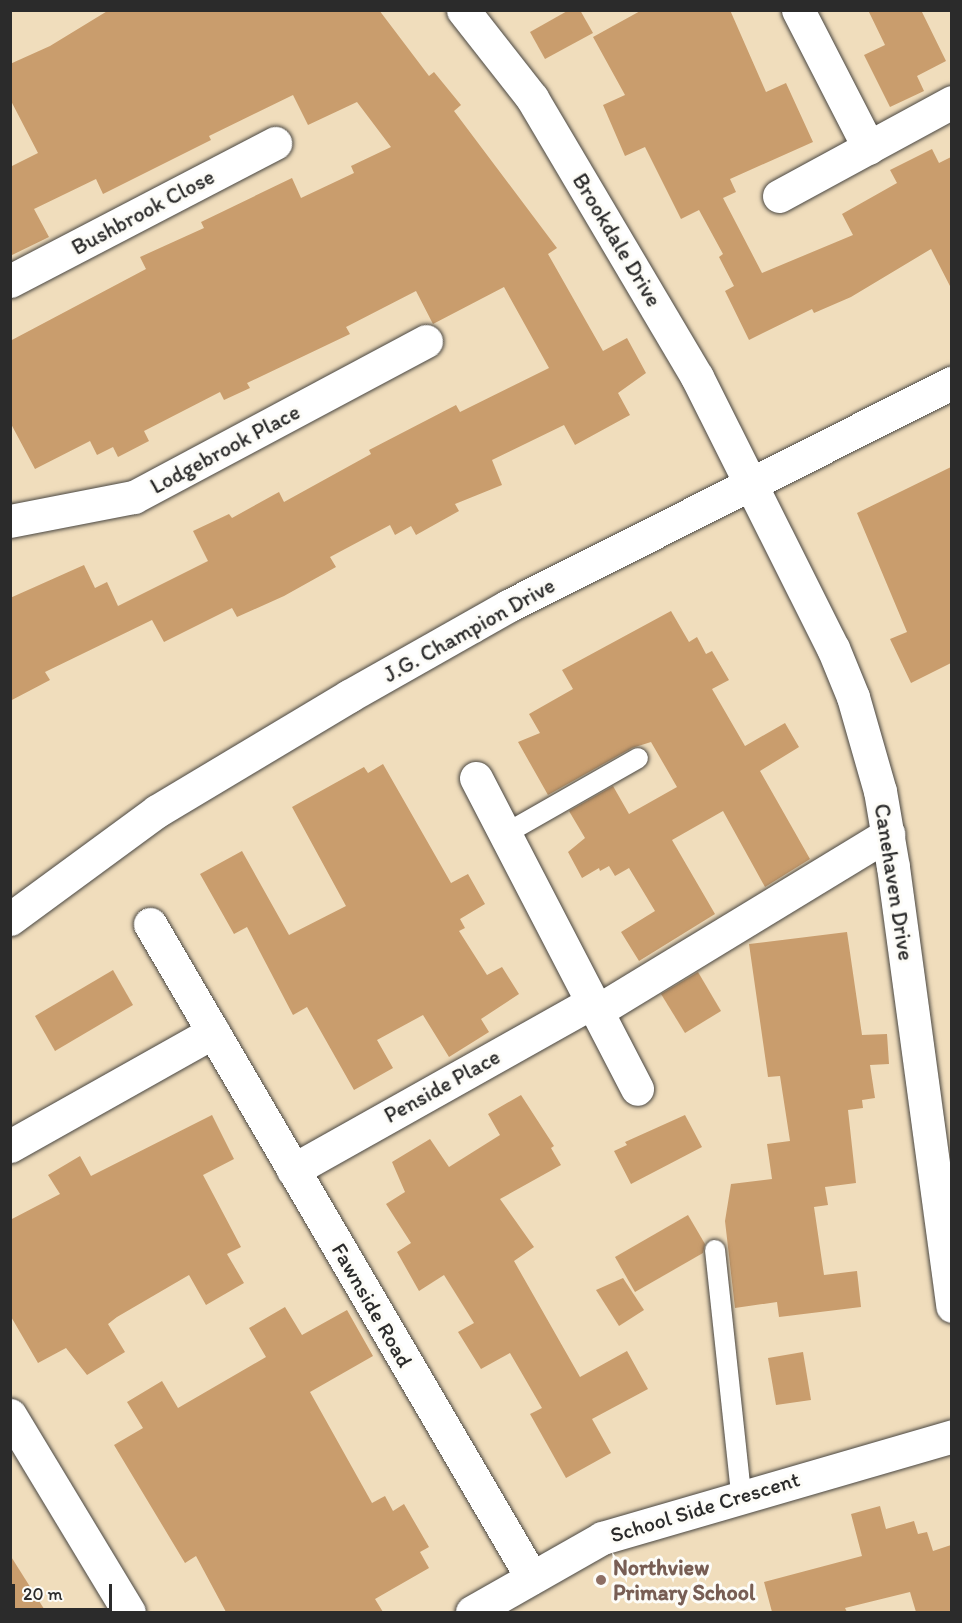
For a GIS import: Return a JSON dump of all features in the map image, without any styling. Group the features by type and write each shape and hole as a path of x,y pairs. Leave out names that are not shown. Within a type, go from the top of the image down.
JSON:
{"street":[{"name":"Brookdale Drive","path":"463,10 532,98 697,377 750,482"},
{"path":"798,10 869,148"},
{"path":"779,196 951,102"},
{"name":"Bushbrook Close","path":"10,281 274,143"},
{"name":"Lodgebrook Place","path":"10,521 134,497 426,341"},
{"name":"J.G. Champion Drive","path":"10,919 157,811 349,696 508,606 750,482 951,383"},
{"name":"Canehaven Drive","path":"750,482 845,677 880,791 943,1191 951,1306"},
{"path":"476,778 637,1089"},
{"name":"Penside Place","path":"293,1170 594,1006 888,834"},
{"name":"Fawnside Road","path":"150,924 532,1578"},
{"path":"10,1146 213,1032"},
{"path":"10,1415 129,1612"},
{"name":"School Side Crescent","path":"472,1612 602,1538 741,1494 951,1436"}],"lane":[{"path":"505,834 638,758"},
{"path":"715,1250 741,1494"}],"building":[{"path":"109,10 379,10 429,76 434,72 461,105 454,111 557,248 548,254 603,351 627,338 646,373 618,393 630,415 575,445 564,425 492,460 502,485 455,504 459,511 416,535 411,526 395,535 390,525 330,557 336,567 284,596 237,617 232,608 164,642 152,620 45,672 50,680 10,701 10,598 84,565 95,588 107,582 118,606 208,561 193,531 229,514 232,518 279,492 284,502 371,454 369,450 456,405 460,412 549,368 504,287 433,324 416,291 346,327 350,334 247,383 250,388 224,400 220,392 144,431 149,441 118,457 113,447 97,455 90,441 35,469 10,422 10,341 146,269 140,257 204,228 201,222 292,178 301,198 354,173 351,166 391,147 357,102 308,125 293,95 209,136 211,140 103,194 96,179 34,209 49,237 10,256 10,167 38,153 10,99 10,64 50,46"},
{"path":"569,10 580,10 593,33 545,59 530,32"},
{"path":"642,10 730,10 766,92 786,83 813,142 730,179 736,192 723,198 762,273 853,235 842,214 897,183 890,170 932,149 939,163 951,157 951,288 931,249 851,297 814,313 812,309 749,340 725,291 734,286 719,257 723,254 699,210 681,219 645,147 625,156 603,105 625,95 593,37"},
{"path":"868,10 921,10 946,61 917,76 924,91 890,107 864,55 885,45"},
{"path":"951,467 951,663 911,683 890,639 907,632 857,513"},
{"path":"671,611 689,642 697,637 706,654 712,651 729,680 712,689 745,746 785,723 799,747 760,771 810,859 765,887 723,811 672,840 715,914 639,961 621,932 655,911 629,868 615,876 609,866 600,871 599,868 582,878 568,852 585,838 569,811 613,786 629,814 677,787 651,742 632,748 548,795 518,742 540,733 529,714 573,689 562,670"},
{"path":"383,764 451,883 468,874 485,904 460,919 465,928 459,931 487,975 502,967 519,994 481,1019 489,1032 449,1057 423,1015 377,1040 393,1068 354,1090 307,1007 293,1015 247,927 234,934 200,874 242,851 289,935 346,906 292,807 364,767 368,773"},
{"path":"847,932 862,1035 887,1034 889,1064 870,1065 875,1098 862,1100 863,1108 848,1110 856,1183 825,1187 828,1205 814,1207 824,1275 857,1271 861,1307 779,1317 777,1302 735,1308 725,1221 731,1184 772,1179 767,1144 790,1141 780,1076 768,1077 749,944"},
{"path":"113,970 133,1005 55,1051 35,1016"},
{"path":"698,972 721,1011 685,1033 661,994"},
{"path":"521,1095 554,1146 551,1148 561,1165 500,1199 534,1247 514,1261 580,1377 627,1351 648,1389 592,1419 611,1453 566,1478 530,1414 542,1408 510,1353 481,1369 458,1332 474,1323 444,1275 419,1291 397,1252 411,1243 386,1204 405,1192 392,1162 430,1139 449,1167 500,1135 488,1114"},
{"path":"212,1115 234,1159 203,1175 241,1247 227,1254 244,1283 206,1305 189,1275 117,1317 108,1324 125,1352 87,1375 66,1348 38,1363 10,1315 10,1220 60,1194 48,1175 80,1156 91,1176"},
{"path":"685,1115 702,1147 631,1184 614,1151 627,1145 625,1142"},
{"path":"688,1215 705,1244 703,1253 635,1292 615,1257"},
{"path":"623,1278 644,1310 619,1326 596,1290"},
{"path":"285,1307 302,1335 347,1310 373,1356 310,1392 372,1503 385,1496 393,1511 404,1504 429,1547 420,1552 429,1568 375,1599 383,1612 226,1612 196,1556 185,1563 114,1445 143,1428 127,1402 162,1381 178,1408 266,1357 249,1328"},
{"path":"803,1352 811,1400 776,1405 768,1358"},
{"path":"880,1506 886,1529 914,1521 918,1534 927,1532 933,1551 951,1545 951,1612 916,1612 910,1592 845,1608 847,1612 772,1612 764,1582 862,1556 851,1514"},
{"path":"10,1555 46,1612 10,1612"}],"place":[{"name":"Northview Primary School","path":"601,1580"}]}
